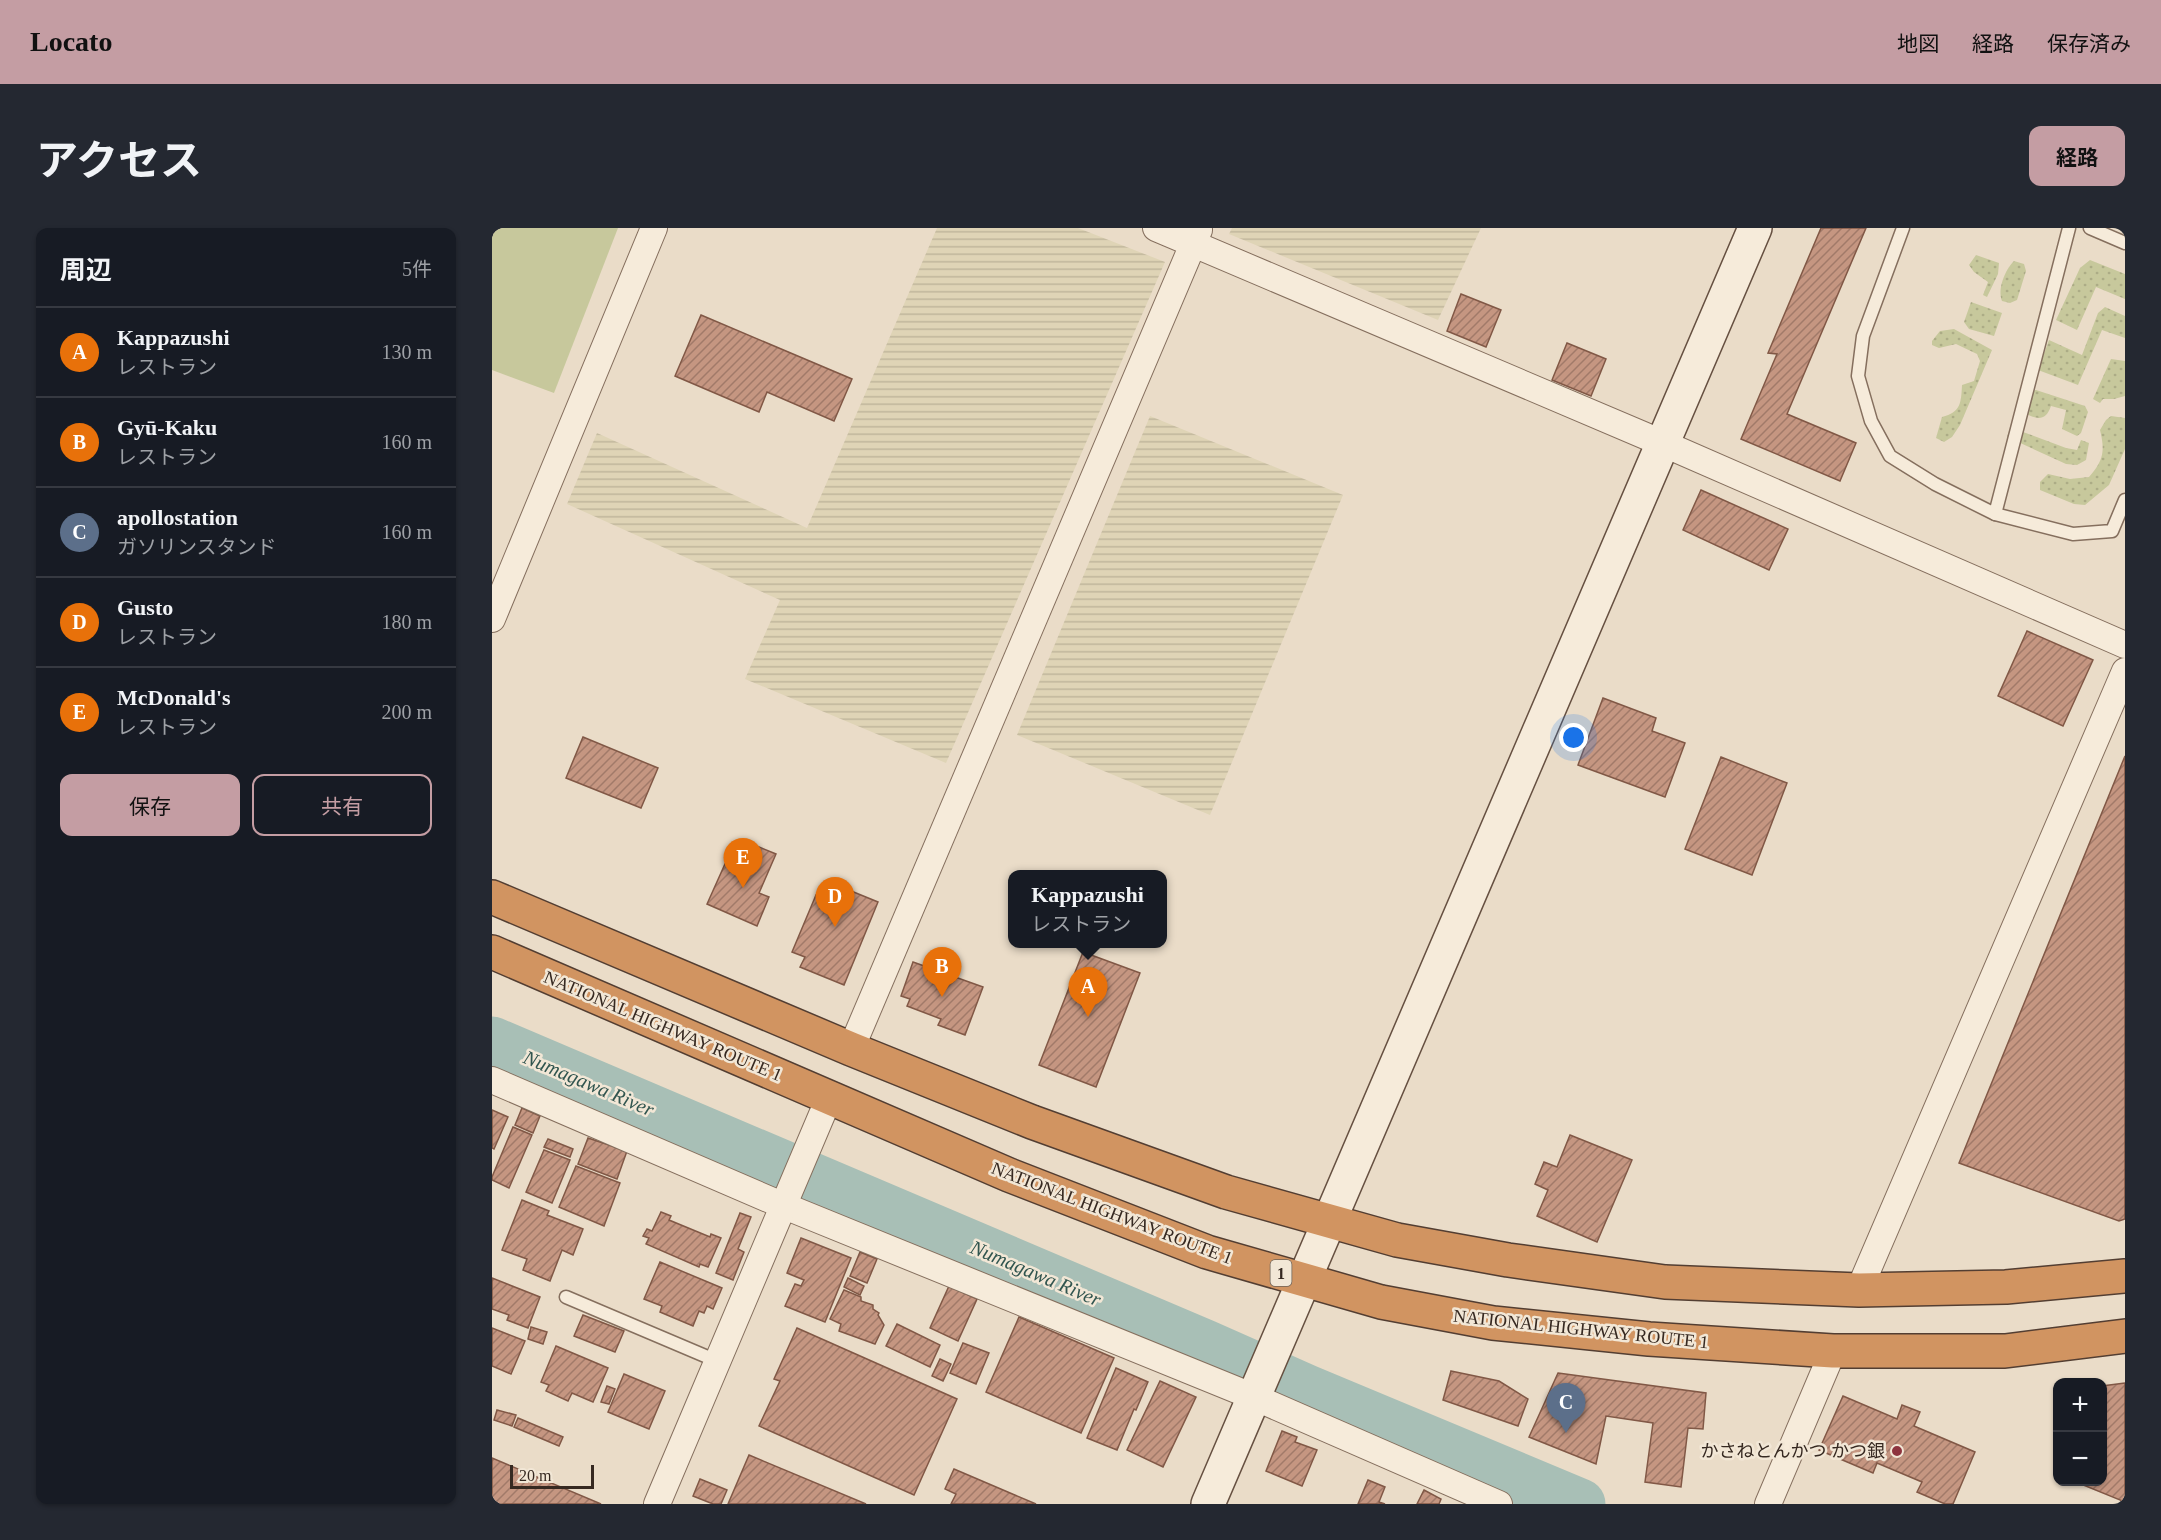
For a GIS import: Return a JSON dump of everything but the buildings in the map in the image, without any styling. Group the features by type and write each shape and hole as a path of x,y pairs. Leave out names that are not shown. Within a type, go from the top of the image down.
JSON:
{"highway":[{"path":"492,897 851,1049 1032,1122 1226,1192 1397,1240 1508,1260 1665,1282 1859,1290 2006,1287 2125,1276"},
{"name":"NATIONAL HIGHWAY ROUTE 1","path":"492,952 1009,1174 1207,1252 1381,1302 1493,1323 1649,1339 1833,1350 2004,1350 2125,1336"}],"street":[{"path":"492,619 654,228"},
{"path":"1156,228 1196,236 2125,645"},
{"path":"1208,1504 1755,228"},
{"path":"851,1049 1196,236"},
{"path":"1859,1290 2125,671"},
{"path":"492,1080 1256,1391 1499,1504"},
{"path":"657,1504 829,1098"},
{"path":"1768,1504 1833,1350"}],"lane":[{"path":"1903,228 1863,336 1858,376 1871,422 1890,456 1935,484 1995,514 2073,534 2112,531 2125,500"},
{"path":"1995,514 2069,228"},
{"path":"2090,228 2125,243"},
{"path":"566,1297 717,1361"}],"shaded area":[{"path":"937,228 1078,228 1165,262 946,763 745,679 780,600 567,504 597,433 807,528"},
{"path":"1232,228 1481,228 1438,320 1229,234"},
{"path":"1150,416 1343,495 1210,815 1017,735"}],"green space":[{"path":"492,228 618,228 554,393 492,370"},
{"path":"1976,255 1999,263 1998,274 1987,297 1983,295 1988,282 1974,272 1969,265"},
{"path":"2090,260 2125,274 2125,299 2096,287 2077,330 2056,320 2080,268"},
{"path":"2014,261 2024,264 2026,271 2017,300 2010,303 2002,301 2000,291 2005,274"},
{"path":"1971,302 2002,313 1994,336 1969,329 1964,322"},
{"path":"2105,307 2125,316 2125,338 2102,330 2078,385 2038,370 2049,340 2082,355 2098,313"},
{"path":"1954,329 1992,350 1960,425 1952,437 1944,442 1936,438 1942,417 1959,406 1962,385 1974,381 1980,361 1977,354 1956,344 1939,348 1932,345 1932,341 1940,331"},
{"path":"2111,359 2125,361 2125,396 2103,399 2100,403 2093,399"},
{"path":"2036,390 2085,406 2088,412 2081,433 2077,436 2062,429 2066,410 2051,406 2046,415 2038,418 2020,411 2028,391"},
{"path":"2111,416 2125,418 2125,449 2109,485 2085,505 2074,504 2040,490 2040,482 2048,474 2070,479 2089,477 2102,455 2100,430"},
{"path":"2015,429 2066,448 2077,450 2081,440 2089,443 2086,460 2077,465 2066,464 2007,437 2009,431"}],"waterway":[{"name":"Numagawa River","path":"492,1042 1580,1504"}],"place":[{"name":"McDonald's","path":"743,888"},
{"name":"Gusto","path":"835,927"},
{"name":"Gyū-Kaku","path":"942,997"},
{"name":"Kappazushi","path":"1088,1017"},
{"name":"apollostation","path":"1566,1433"},
{"name":"かさねとんかつ かつ銀","path":"1897,1451"}]}
